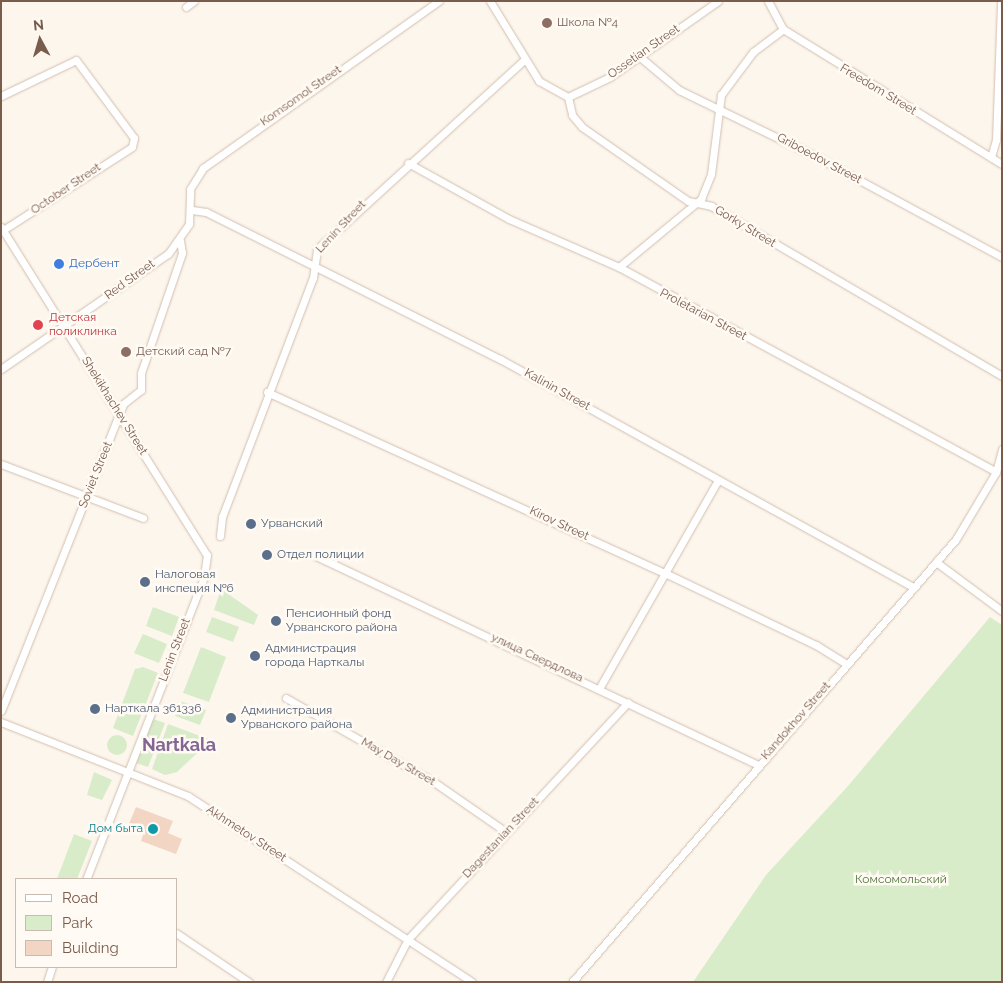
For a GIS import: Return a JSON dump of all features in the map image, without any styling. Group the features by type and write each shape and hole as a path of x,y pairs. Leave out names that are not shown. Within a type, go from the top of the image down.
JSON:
{"street":[{"path":"186,7 194,1"},
{"name":"Komsomol Street","path":"192,210 190,189 203,168 439,1"},
{"path":"490,1 524,60 543,85 568,96"},
{"name":"Ossetian Street","path":"568,96 588,90 640,57 718,1"},
{"path":"620,267 697,204 711,174 718,107 742,64 783,29 768,1"},
{"path":"991,157 996,140 1002,1"},
{"name":"Freedom Street","path":"783,29 1002,164"},
{"name":"Griboedov Street","path":"640,57 670,84 718,107 1002,257"},
{"name":"October Street","path":"1,96 76,60 118,122 131,133 134,143 2,228"},
{"name":"Lenin Street","path":"220,536 222,517 267,392 313,278 313,265 317,249 408,163 524,60"},
{"name":"Gorky Street","path":"568,96 572,115 582,127 697,204 712,206 1002,376"},
{"name":"Proletarian Street","path":"408,163 509,219 620,267 996,472"},
{"path":"180,242 192,210"},
{"name":"Kalinin Street","path":"192,210 206,212 500,359 913,587"},
{"name":"Shekikhachev Street","path":"2,228 203,545 208,560"},
{"name":"Red Street","path":"1,369 65,327 180,242"},
{"name":"Soviet Street","path":"1,712 123,404 141,390 141,373 182,253 180,242"},
{"name":"Kirov Street","path":"267,392 667,574 816,645 846,664"},
{"name":"Kandokhov Street","path":"572,982 758,764 936,562 972,516 996,472 1002,449"},
{"path":"1,464 88,494 143,518"},
{"path":"600,686 667,574 718,480"},
{"name":"улица Свердлова","path":"314,554 600,686 628,702 758,764"},
{"name":"Lenin Street","path":"86,878 208,560"},
{"path":"936,562 1002,612"},
{"name":"May Day Street","path":"286,698 434,782 506,832"},
{"name":"Dagestanian Street","path":"386,982 408,939 628,702"},
{"name":"Akhmetov Street","path":"1,722 128,770 188,796 472,982"},
{"path":"178,934 249,982"},
{"path":"47,982 52,968"}],"green space":[{"path":"221,589 258,615 254,625 214,610"},
{"path":"153,607 179,617 172,636 146,626"},
{"path":"212,617 239,627 233,642 206,632"},
{"name":"Комсомольский","path":"990,617 1002,625 1002,982 693,982 766,875 848,786"},
{"path":"143,634 167,644 159,663 134,653"},
{"path":"201,647 226,657 209,702 183,693"},
{"path":"143,667 158,673 133,736 113,728 135,669"},
{"path":"180,701 206,710 200,725 175,716"},
{"path":"153,719 165,723 148,767 136,763"},
{"path":"168,724 211,740 177,772 165,775 152,769"},
{"path":"113,735 121,735 127,741 127,749 121,755 113,755 107,749 107,741"},
{"path":"94,772 112,780 102,800 87,795"},
{"path":"74,834 92,841 77,878 57,878"}],"building":[{"name":"Дом быта","path":"136,807 173,821 168,833 182,839 176,854 141,841 144,832 128,826"}],"place":[{"name":"Школа №4","path":"547,23"},
{"name":"Дербент","path":"59,264"},
{"name":"Детская поликлинка","path":"38,325"},
{"name":"Детский сад №7","path":"126,352"},
{"name":"Урванский","path":"251,524"},
{"name":"Отдел полиции","path":"267,555"},
{"name":"Налоговая инспеция №6","path":"145,582"},
{"name":"Пенсионный фонд Урванского района","path":"276,621"},
{"name":"Администрация города Нарткалы","path":"255,656"},
{"name":"Нарткала 361336","path":"95,709"},
{"name":"Администрация Урванского района","path":"231,718"},
{"name":"Дом быта","path":"153,829"}],"district":[{"name":"Nartkala","path":"179,745"}]}
